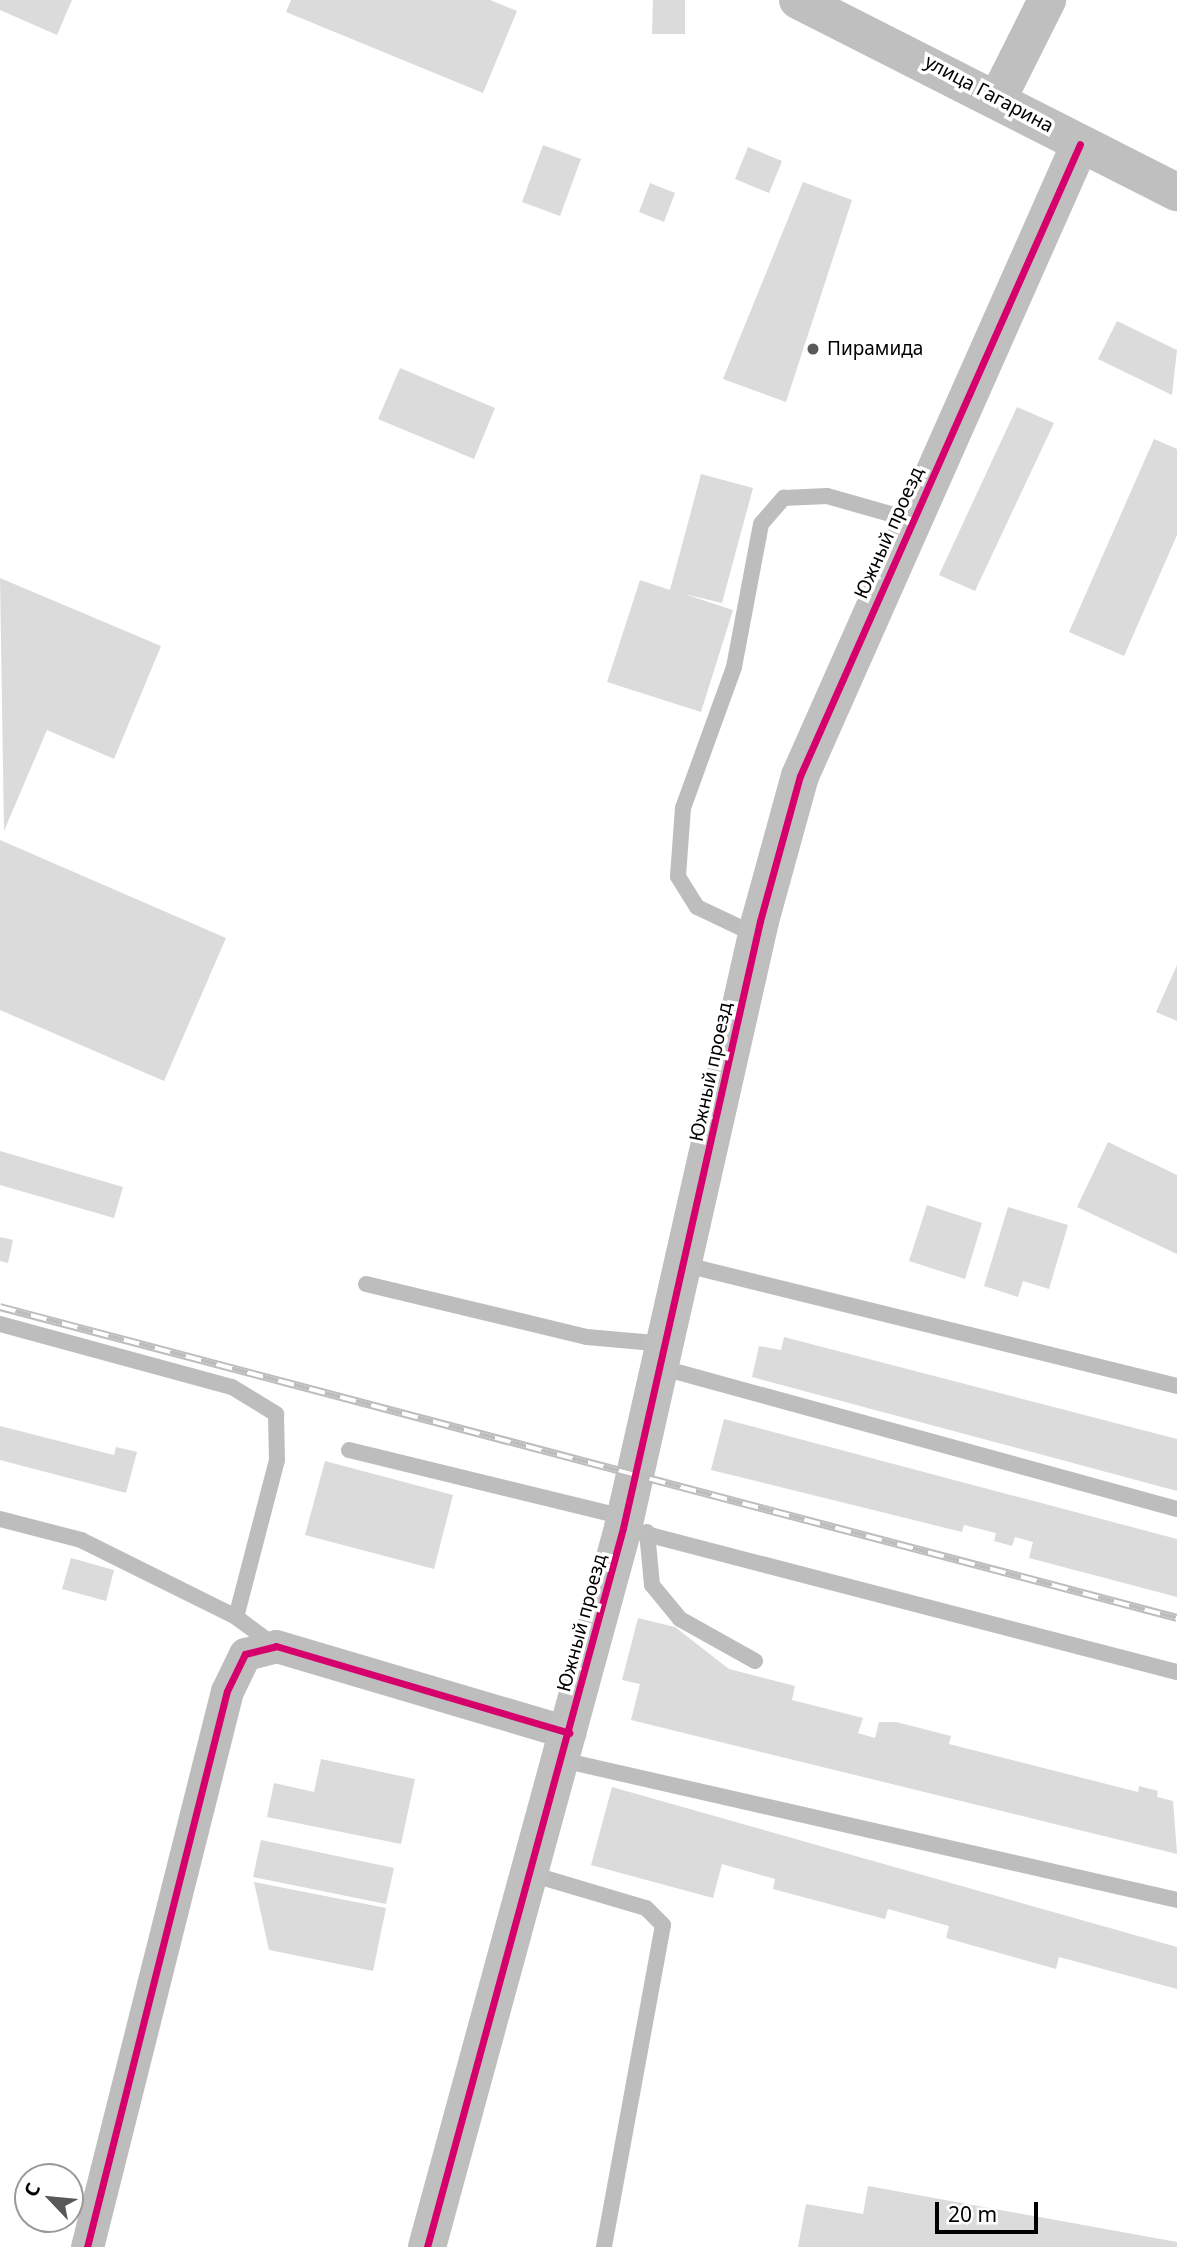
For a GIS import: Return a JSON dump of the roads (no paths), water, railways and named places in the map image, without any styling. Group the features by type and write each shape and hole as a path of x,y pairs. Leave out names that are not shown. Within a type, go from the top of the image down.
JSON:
{"street":[{"name":"улица Гагарина","path":"798,0 998,98 1080,144 1177,192"},
{"path":"998,98 1047,0"},
{"name":"Южный проезд","path":"427,2247 565,1747 631,1526 757,935 800,776 1080,144"},
{"path":"88,2247 227,1691 245,1654 276,1646 565,1747"}],"lane":[{"path":"757,935 697,908 678,876 683,808 734,667 761,524 784,498 827,496 912,520"},
{"path":"686,1265 1177,1386"},
{"path":"366,1284 666,1356 1177,1509"},
{"path":"0,1325 232,1387 276,1414 277,1460 236,1616"},
{"path":"349,1450 1177,1672"},
{"path":"0,1519 82,1540 236,1616 276,1646"},
{"path":"631,1526 652,1585 680,1619 755,1661"},
{"path":"565,1747 1177,1900"},
{"path":"531,1874 646,1908 663,1925 604,2247"}],"railway":[{"path":"0,1307 1177,1618"}],"place":[{"name":"Пирамида","path":"813,349"}]}
